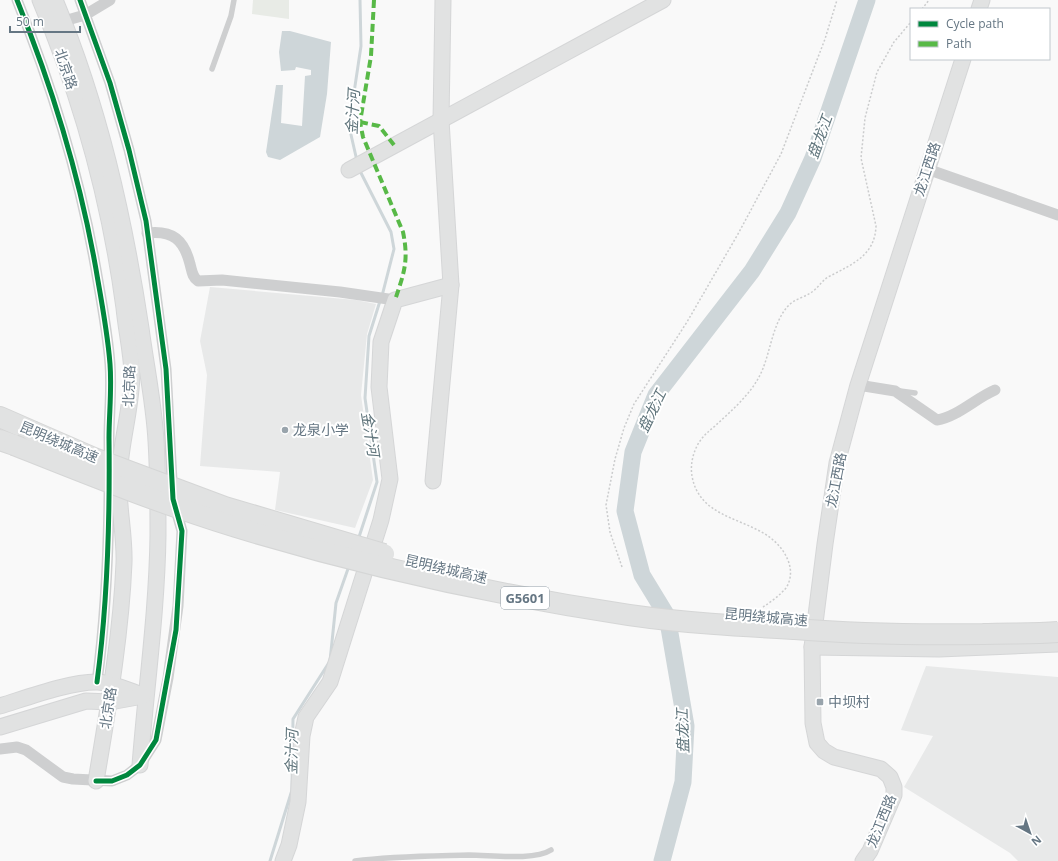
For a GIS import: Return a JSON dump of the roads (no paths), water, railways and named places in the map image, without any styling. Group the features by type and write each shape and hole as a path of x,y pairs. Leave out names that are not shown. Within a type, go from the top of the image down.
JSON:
{"highway":[{"name":"昆明绕城高速","path":"0,417 94,458 225,507 392,556 519,585 639,606 772,619 886,627 1058,619"},
{"name":"昆明绕城高速","path":"5,442 91,476 234,526 316,550 429,579 508,595 631,615 793,629 930,635 1058,632"}],"street":[{"path":"17,0 62,122 90,232 106,330 110,366 110,527 103,640 104,683"},
{"name":"北京路","path":"40,0 54,33 86,129 111,232 120,281 132,370 130,405 119,479 124,561 104,683 110,702 96,781"},
{"name":"北京路","path":"55,0 64,21 97,118 114,184 131,261 156,440 158,535 154,611 140,765"},
{"path":"0,749 17,747 26,750 62,777 96,781 112,781 127,775 140,765 156,740 168,678 178,606 182,531 173,499 166,369 148,233 126,138 110,83 80,0"},
{"path":"64,21 85,15 110,0"},
{"path":"433,481 451,285 441,120 443,0"},
{"path":"349,170 663,0"},
{"name":"龙江西路","path":"863,861 870,851 894,796 894,787 890,777 881,769 834,757 824,751 817,742 813,723 812,646 824,544 837,463 858,385 963,60"},
{"path":"927,169 1058,215"},
{"path":"148,233 157,232 170,234 177,238 183,245 194,278 198,281 222,280 354,293 376,298 395,300 451,285"},
{"path":"283,861 289,845 298,802 302,736 306,717 330,682 381,520 390,479 379,387 382,342 395,300"},
{"path":"858,385 895,391 936,420 945,419 983,395 995,390"},
{"path":"812,646 939,649 1058,644"},
{"path":"0,706 63,688 104,683 146,696"},
{"path":"0,727 86,701 110,702 146,696"}],"lane":[{"path":"212,69 231,16 234,0"},
{"path":"895,391 915,393"},
{"path":"355,861 462,856 531,856 545,854 551,850"}],"waterway":[{"name":"金汁河","path":"357,161 349,126 361,46 360,0"},
{"name":"盘龙江","path":"662,861 683,782 686,726 667,616 642,575 625,511 633,452 656,395 752,271 788,213 813,158 867,0"},
{"name":"金汁河","path":"359,169 391,232 394,249 382,296"},
{"name":"金汁河","path":"358,540 377,482 365,398 369,336 380,301"},
{"name":"金汁河","path":"270,861 292,790 293,719 330,661 336,603 349,566"}],"place":[{"name":"龙泉小学","path":"285,430"},
{"name":"中坝村","path":"820,702"}]}
